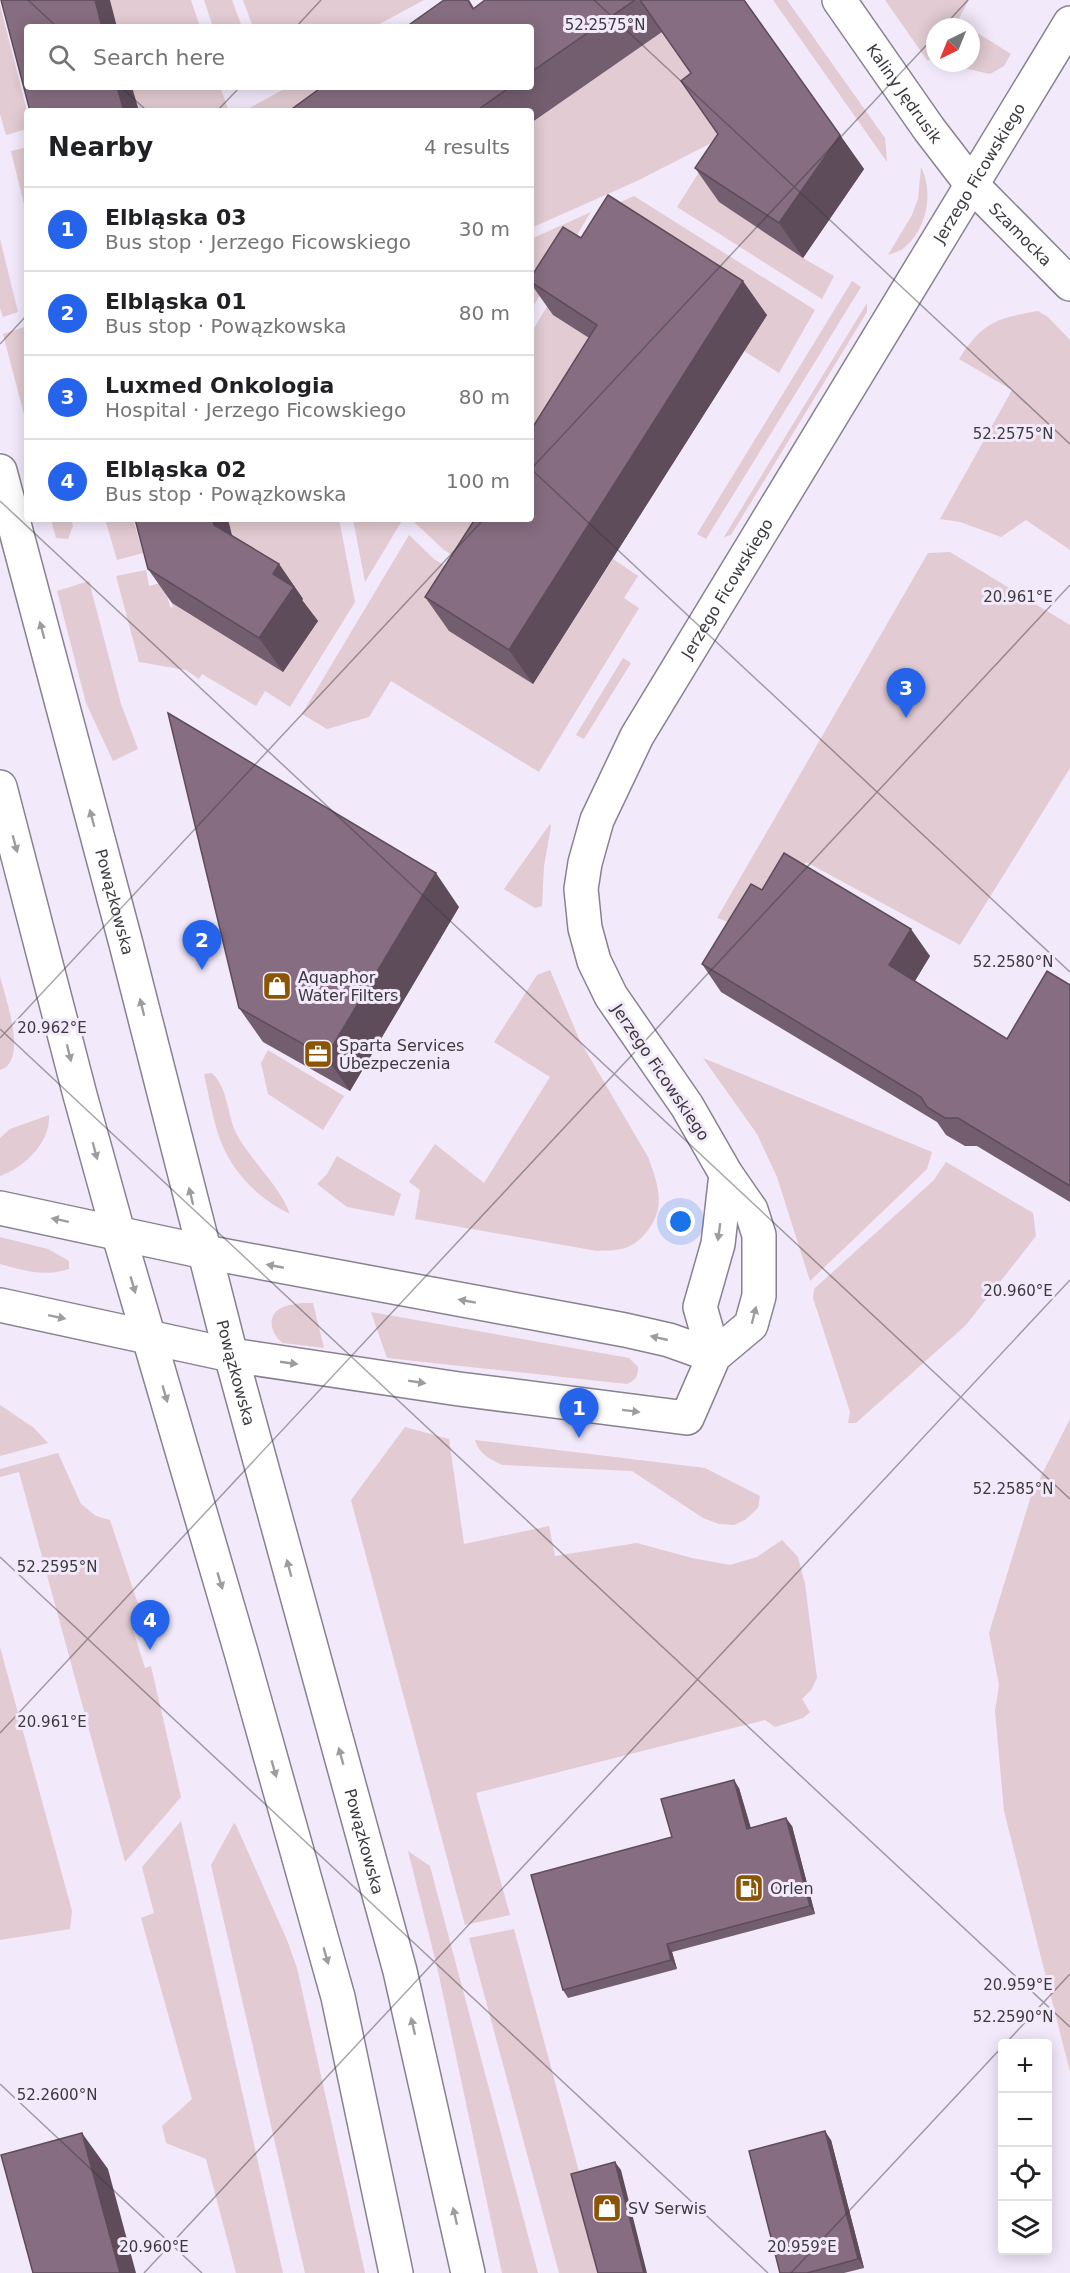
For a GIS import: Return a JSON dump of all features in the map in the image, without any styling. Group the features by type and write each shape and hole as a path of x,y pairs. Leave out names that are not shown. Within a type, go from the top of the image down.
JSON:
{"street":[{"name":"Kaliny Jędrusik","path":"839,0 929,129 972,185"},
{"name":"Jerzego Ficowskiego","path":"0,1305 231,1355 459,1389 687,1418 714,1356 751,1325 759,1296 759,1235 751,1210 726,1174 687,1106 611,996 594,961 584,918 581,889 585,863 597,820 638,736 1070,23"},
{"name":"Szamocka","path":"972,185 1070,284"},
{"name":"Powązkowska","path":"0,471 231,1355 400,1971 468,2273"},
{"path":"0,787 118,1232 241,1652 338,1997 396,2273"},
{"path":"714,1356 700,1308 718,1245 726,1174"},
{"path":"0,1208 205,1252 625,1330 669,1340 714,1356"}],"shaded area":[{"path":"110,0 191,0 199,24 116,24"},
{"path":"204,0 232,0 241,24 212,24"},
{"path":"243,0 424,0 380,24 252,24"},
{"path":"773,0 787,0 885,138 887,162"},
{"path":"885,0 969,0 959,18 926,18 926,59"},
{"path":"0,5 26,108 24,108 24,130 6,135 0,114"},
{"path":"662,32 715,107 721,138 637,181 534,227 534,121"},
{"path":"980,35 1011,54 1004,66 990,74 980,72"},
{"path":"133,90 221,90 228,108 137,108"},
{"path":"282,90 345,90 354,108 250,108"},
{"path":"24,148 24,205 11,151"},
{"path":"704,164 803,258 834,276 822,299 677,207"},
{"path":"921,167 927,187 923,220 913,239 905,247 888,255 912,215 918,199"},
{"path":"634,196 815,310 779,373 744,351 553,315 621,359 534,497 534,328 607,208"},
{"path":"591,212 534,305 534,238"},
{"path":"0,239 18,312 3,317 0,308"},
{"path":"852,281 861,287 706,539 697,534"},
{"path":"867,303 867,312 731,535 724,537"},
{"path":"1038,311 1048,317 1070,340 1070,550 1026,520 1001,537 960,522 940,519 1012,390 959,359 975,337 991,324 1011,316"},
{"path":"24,327 24,414 3,334"},
{"path":"52,522 72,522 73,526 68,539 56,538"},
{"path":"106,522 134,522 143,553 117,560"},
{"path":"229,522 340,522 355,602 290,707 265,691 256,706 202,674 199,679 186,670 139,662 116,576 146,570 149,586 164,582 170,607 173,608 172,603 297,608 303,599 238,559"},
{"path":"354,522 401,522 365,582"},
{"path":"518,522 485,575 444,550 415,523"},
{"path":"409,535 434,559 478,586 533,684 613,559 638,576 624,598 639,608 539,772 391,681 369,717 327,729 302,714"},
{"path":"950,552 1070,625 1070,768 960,945 806,862 782,895 757,887 734,924 717,918 928,553"},
{"path":"89,581 121,704 138,749 113,761 86,703 57,591"},
{"path":"623,658 631,663 584,739 576,735"},
{"path":"550,824 544,866 542,906 535,908 504,889"},
{"path":"550,970 580,1041 648,1157 658,1188 658,1207 651,1225 634,1244 624,1248 597,1251 415,1219 420,1190 409,1182 435,1144 484,1183 550,1077 494,1042 537,975"},
{"path":"0,976 10,1013 14,1042 9,1065 0,1070"},
{"path":"268,1050 344,1096 323,1130 268,1094 261,1063"},
{"path":"703,1058 932,1152 927,1169 810,1281 777,1177 757,1134"},
{"path":"212,1073 221,1086 236,1133 279,1193 290,1214 258,1193 240,1175 226,1153 216,1126 204,1074"},
{"path":"49,1115 46,1135 34,1153 18,1167 0,1176 0,1138 10,1129"},
{"path":"337,1156 401,1194 394,1216 347,1207 317,1184 327,1174"},
{"path":"946,1162 1033,1213 1036,1236 966,1325 856,1423 848,1423 850,1412 813,1298 814,1289 934,1180"},
{"path":"0,1237 48,1249 69,1261 69,1269 43,1273 0,1264"},
{"path":"302,1303 313,1303 324,1348 283,1343 275,1335 272,1320 277,1310"},
{"path":"371,1312 629,1358 638,1367 638,1373 627,1384 387,1358"},
{"path":"0,1405 34,1428 48,1443 0,1456"},
{"path":"1070,1419 1070,2072 1004,1811 995,1711 999,1685 989,1633 1031,1496"},
{"path":"405,1427 449,1439 464,1544 549,1526 555,1556 637,1543 692,1558 730,1565 757,1557 782,1540 798,1557 805,1584 817,1678 811,1690 802,1699 810,1712 803,1718 775,1727 765,1720 476,1793 510,1915 465,1925 351,1500"},
{"path":"475,1440 705,1468 760,1496 758,1508 745,1520 734,1525 719,1524 703,1518 632,1471 502,1465 482,1452"},
{"path":"58,1453 81,1504 96,1516 110,1520 145,1625 133,1630 145,1668 151,1666 181,1797 125,1862 19,1472 0,1477 0,1469"},
{"path":"0,1647 72,1911 70,1929 0,1940"},
{"path":"181,1821 283,2273 236,2273 206,2159 166,2143 162,2126 192,2099 141,1918 154,1913 142,1867"},
{"path":"234,1823 287,1940 297,1968 365,2273 305,2273 211,1865"},
{"path":"408,1851 430,1866 538,2273 502,2273 438,1971"},
{"path":"514,1929 581,2179 599,2273 559,2273 469,1938"}],"building":[{"path":"1,0 95,0 101,24 24,24 24,88"},
{"path":"444,0 468,0 473,9 485,0 635,0 534,70 534,24 410,24"},
{"path":"640,0 744,0 840,135 779,223 695,168 718,134 681,81 691,73"},
{"path":"25,90 118,90 123,108 29,108"},
{"path":"318,90 506,90 480,108 293,108"},
{"path":"608,195 743,281 509,650 425,597 473,522 534,522 534,425 597,325 534,284 534,272 563,227 581,238"},
{"path":"136,522 214,522 214,525 279,564 273,574 294,587 259,638 148,569"},
{"path":"168,713 436,873 326,1057 239,1008"},
{"path":"784,853 911,929 889,965 1007,1039 1047,971 1070,985 1070,1186 958,1118 945,1118 927,1107 921,1097 702,964 751,884 762,890"},
{"path":"734,1780 747,1829 786,1818 810,1906 667,1944 671,1960 563,1990 531,1875 672,1837 661,1799"},
{"path":"825,2131 858,2259 807,2273 780,2273 749,2151"},
{"path":"82,2133 120,2273 33,2273 1,2155"},
{"path":"615,2162 644,2273 598,2273 571,2174"}],"place":[{"name":"Luxmed Onkologia","path":"906,718"},
{"name":"Elbląska 01","path":"202,970"},
{"name":"Aquaphor Water Filters","path":"277,986"},
{"name":"Sparta Services Ubezpeczenia","path":"318,1054"},
{"name":"Elbląska 03","path":"579,1438"},
{"name":"Elbląska 02","path":"150,1650"},
{"name":"Orlen","path":"749,1888"},
{"name":"SV Serwis","path":"607,2208"}]}
